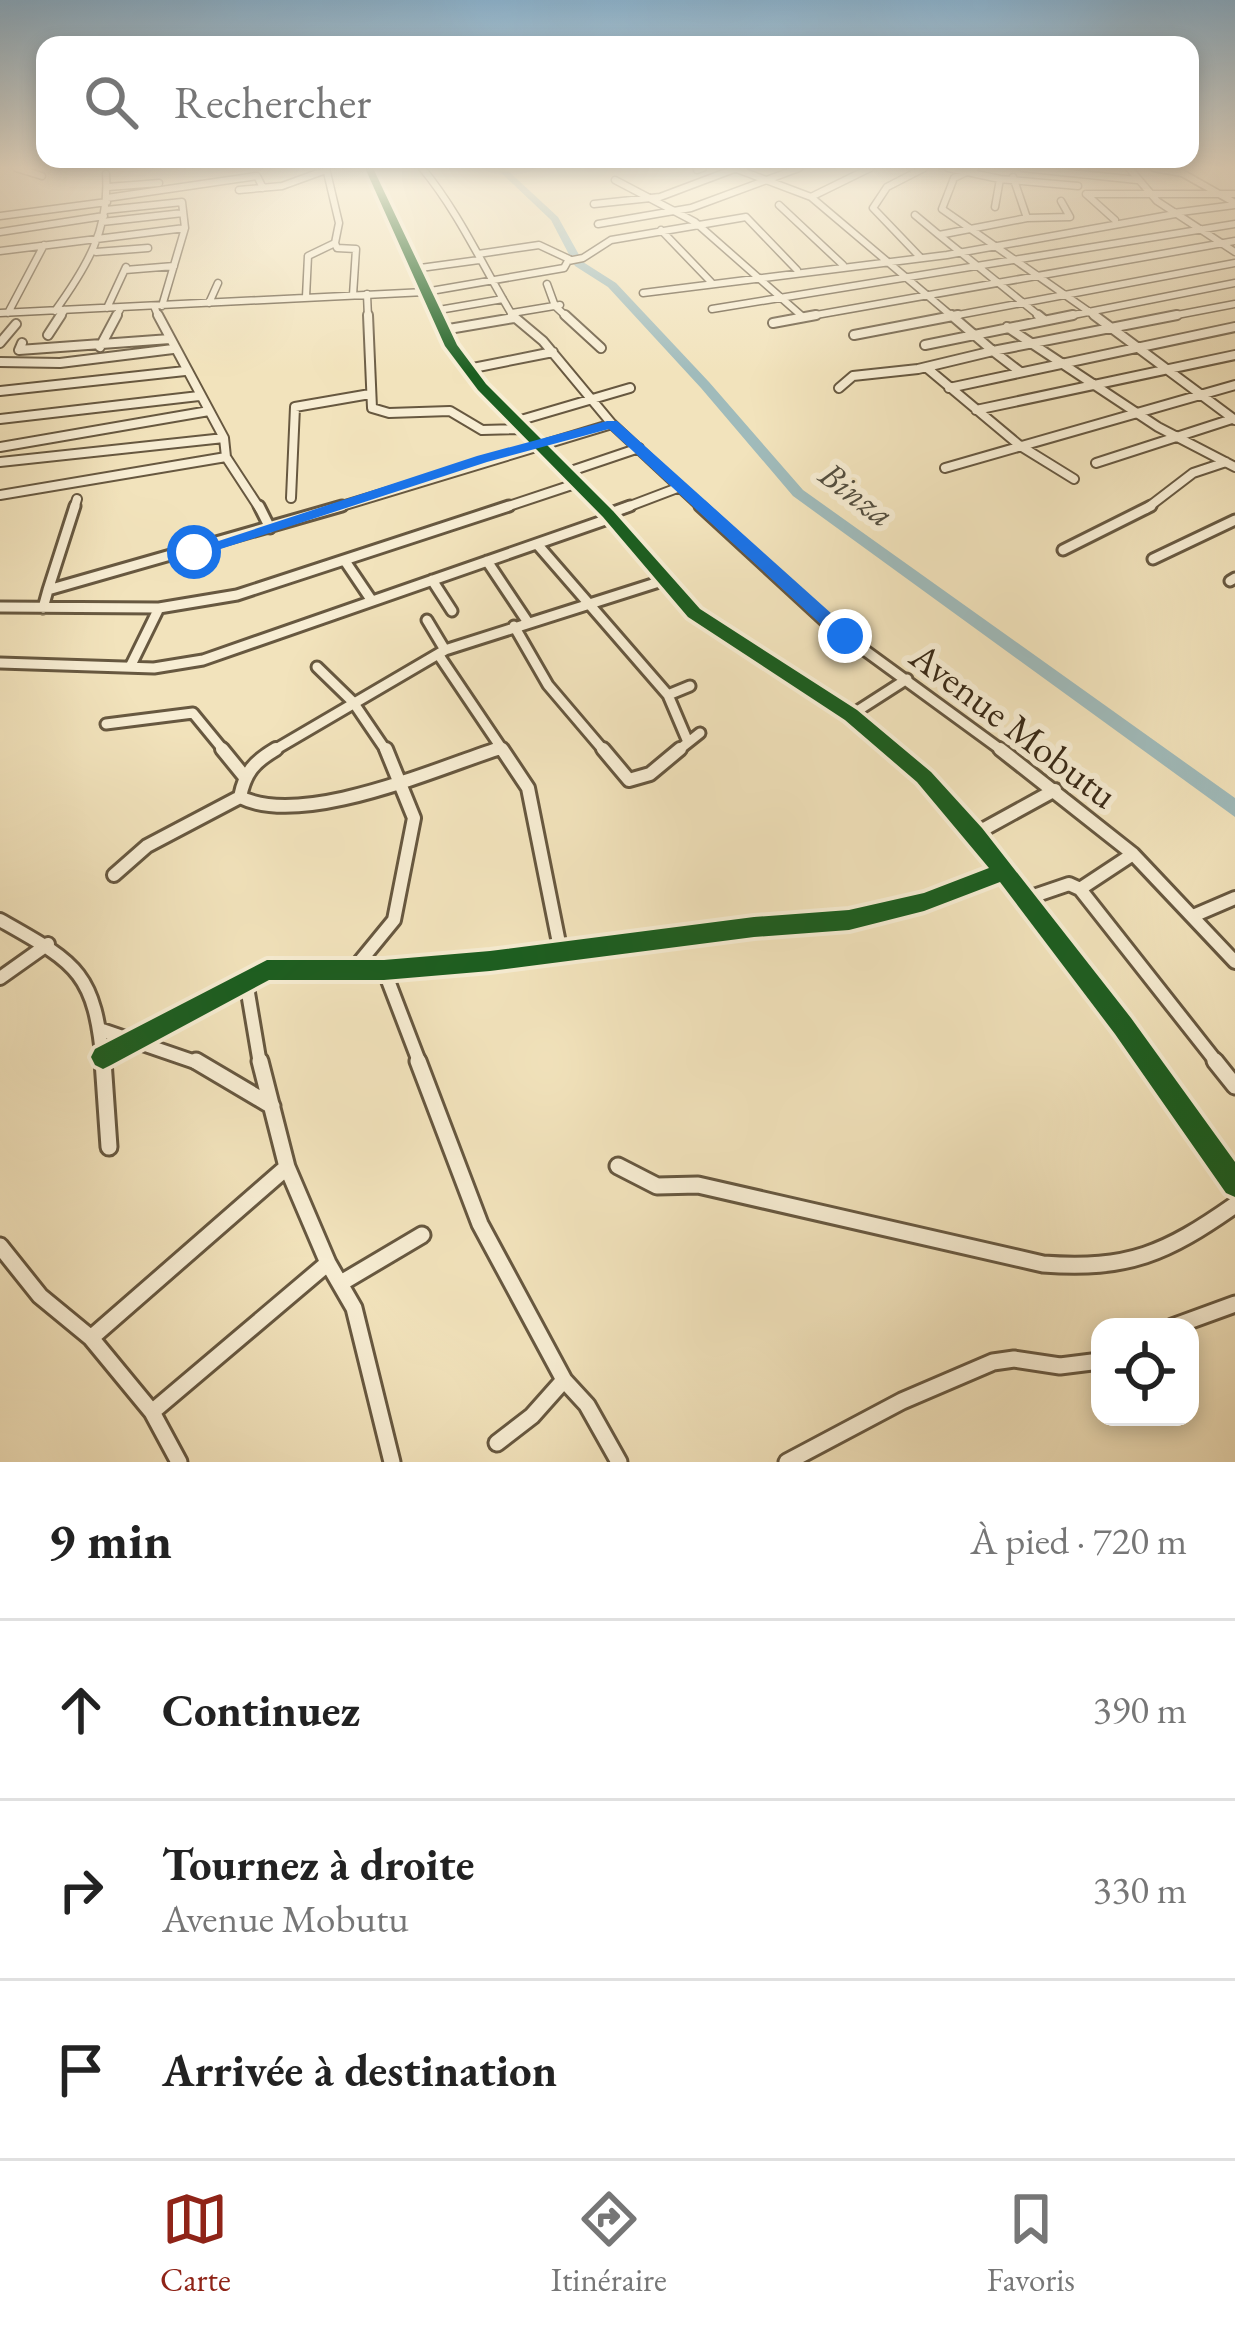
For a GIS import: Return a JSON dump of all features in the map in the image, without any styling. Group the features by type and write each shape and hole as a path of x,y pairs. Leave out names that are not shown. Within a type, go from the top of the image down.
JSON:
{"street":[{"path":"0,251 99,236"},
{"path":"48,335 101,236"},
{"path":"183,236 158,306 171,344 224,437 226,458 270,528"},
{"path":"336,236 337,248 356,249 353,295"},
{"path":"398,236 433,311 468,369 536,445 610,516 662,581 694,613 850,715 924,777 975,834 1235,1184"},
{"name":"Avenue Mobutu","path":"469,236 513,316 553,352 612,424 826,622 1055,790 1133,854 1235,962"},
{"path":"4,313 425,292 560,269 604,242 631,236"},
{"path":"667,236 711,282"},
{"path":"714,236 803,317"},
{"path":"766,236 797,270"},
{"path":"811,236 857,285"},
{"path":"859,236 1019,371"},
{"path":"900,236 920,257"},
{"path":"939,236 1043,319"},
{"path":"984,236 1234,419"},
{"path":"644,293 797,270 960,253 1052,236"},
{"path":"712,309 1151,236"},
{"path":"1212,236 1235,252"},
{"path":"773,323 1235,241"},
{"path":"306,297 308,256 335,243"},
{"path":"4,313 44,244"},
{"path":"412,268 543,246 566,253 573,261"},
{"path":"96,252 148,248"},
{"path":"854,335 1235,263"},
{"path":"106,308 126,268 174,266"},
{"path":"209,303 218,283"},
{"path":"925,345 1235,283"},
{"path":"547,284 558,305 602,348"},
{"path":"367,295 370,394 372,408 382,412 449,411 482,430 517,425 587,398 630,388"},
{"path":"433,311 503,299"},
{"path":"839,388 850,376 927,368 1235,304"},
{"path":"443,330 558,305"},
{"path":"100,347 121,308"},
{"path":"0,343 16,324"},
{"path":"1007,327 1174,436 1232,463"},
{"path":"949,388 1235,327"},
{"path":"22,344 19,350 171,344"},
{"path":"0,362 60,363 171,344"},
{"path":"468,369 553,352"},
{"path":"976,410 1235,355"},
{"path":"927,368 1019,446 1074,479"},
{"path":"0,391 185,371"},
{"path":"945,468 1235,385"},
{"path":"291,498 296,407 370,394"},
{"path":"0,419 199,395"},
{"path":"104,451 133,405"},
{"path":"0,446 209,411"},
{"path":"1096,463 1234,419"},
{"path":"48,590 165,562 612,424"},
{"path":"0,463 224,437"},
{"path":"565,473 639,448"},
{"path":"0,495 226,458"},
{"path":"1063,550 1148,507 1193,473 1232,463"},
{"path":"0,607 159,608 237,596 575,484"},
{"path":"0,663 130,668 203,660 537,544 680,487"},
{"path":"43,608 77,499"},
{"path":"1153,560 1235,520"},
{"path":"537,544 668,694 688,742"},
{"path":"345,561 373,601"},
{"path":"487,561 527,621"},
{"path":"432,580 452,610"},
{"path":"240,797 244,776 256,761 442,652 662,581"},
{"path":"130,668 159,608"},
{"path":"427,620 442,652 528,788 561,952"},
{"path":"514,626 548,685 624,776 641,779 700,733"},
{"path":"317,667 353,702 386,749 413,818 394,920 353,970"},
{"path":"850,715 907,679"},
{"path":"668,694 690,686"},
{"path":"106,724 193,713 244,776"},
{"path":"240,797 259,809 278,809 501,748"},
{"path":"975,834 1055,790"},
{"path":"114,875 147,846 240,797"},
{"path":"1080,890 1133,854"},
{"path":"103,1057 281,967 384,970 849,920 924,902 1002,872"},
{"path":"1025,899 1064,885 1080,890 1235,1086"},
{"path":"1193,916 1235,898"},
{"path":"0,920 47,944 89,986 102,1030 101,1097 109,1147"},
{"path":"0,978 47,944"},
{"path":"384,970 480,1224 564,1380 587,1405 619,1462"},
{"path":"246,981 286,1168 328,1263 354,1308 392,1462"},
{"path":"102,1030 129,1043 196,1061 272,1106"},
{"path":"618,1166 657,1186 698,1184 1043,1264 1088,1268 1163,1256 1235,1205"},
{"path":"92,1338 286,1168"},
{"path":"341,1282 422,1235"},
{"path":"0,1246 40,1296 92,1338 152,1412 178,1462"},
{"path":"152,1412 328,1263"},
{"path":"1197,1318 1235,1304"},
{"path":"787,1462 902,1400 993,1362 1014,1359 1060,1366 1091,1362"},
{"path":"497,1443 532,1416 564,1380"}],"waterway":[{"name":"Binza","path":"564,236 579,264 612,285 798,493 1235,809"}],"cycle path":[{"path":"400,236 451,346 482,387 608,514 694,613 851,715 924,777 975,834 1123,1026 1235,1184"},
{"path":"103,1057 267,970 384,970 490,961 754,927 849,920 924,902 1002,872"}],"route":[{"path":"194,552 482,459 612,424 845,636"}]}
